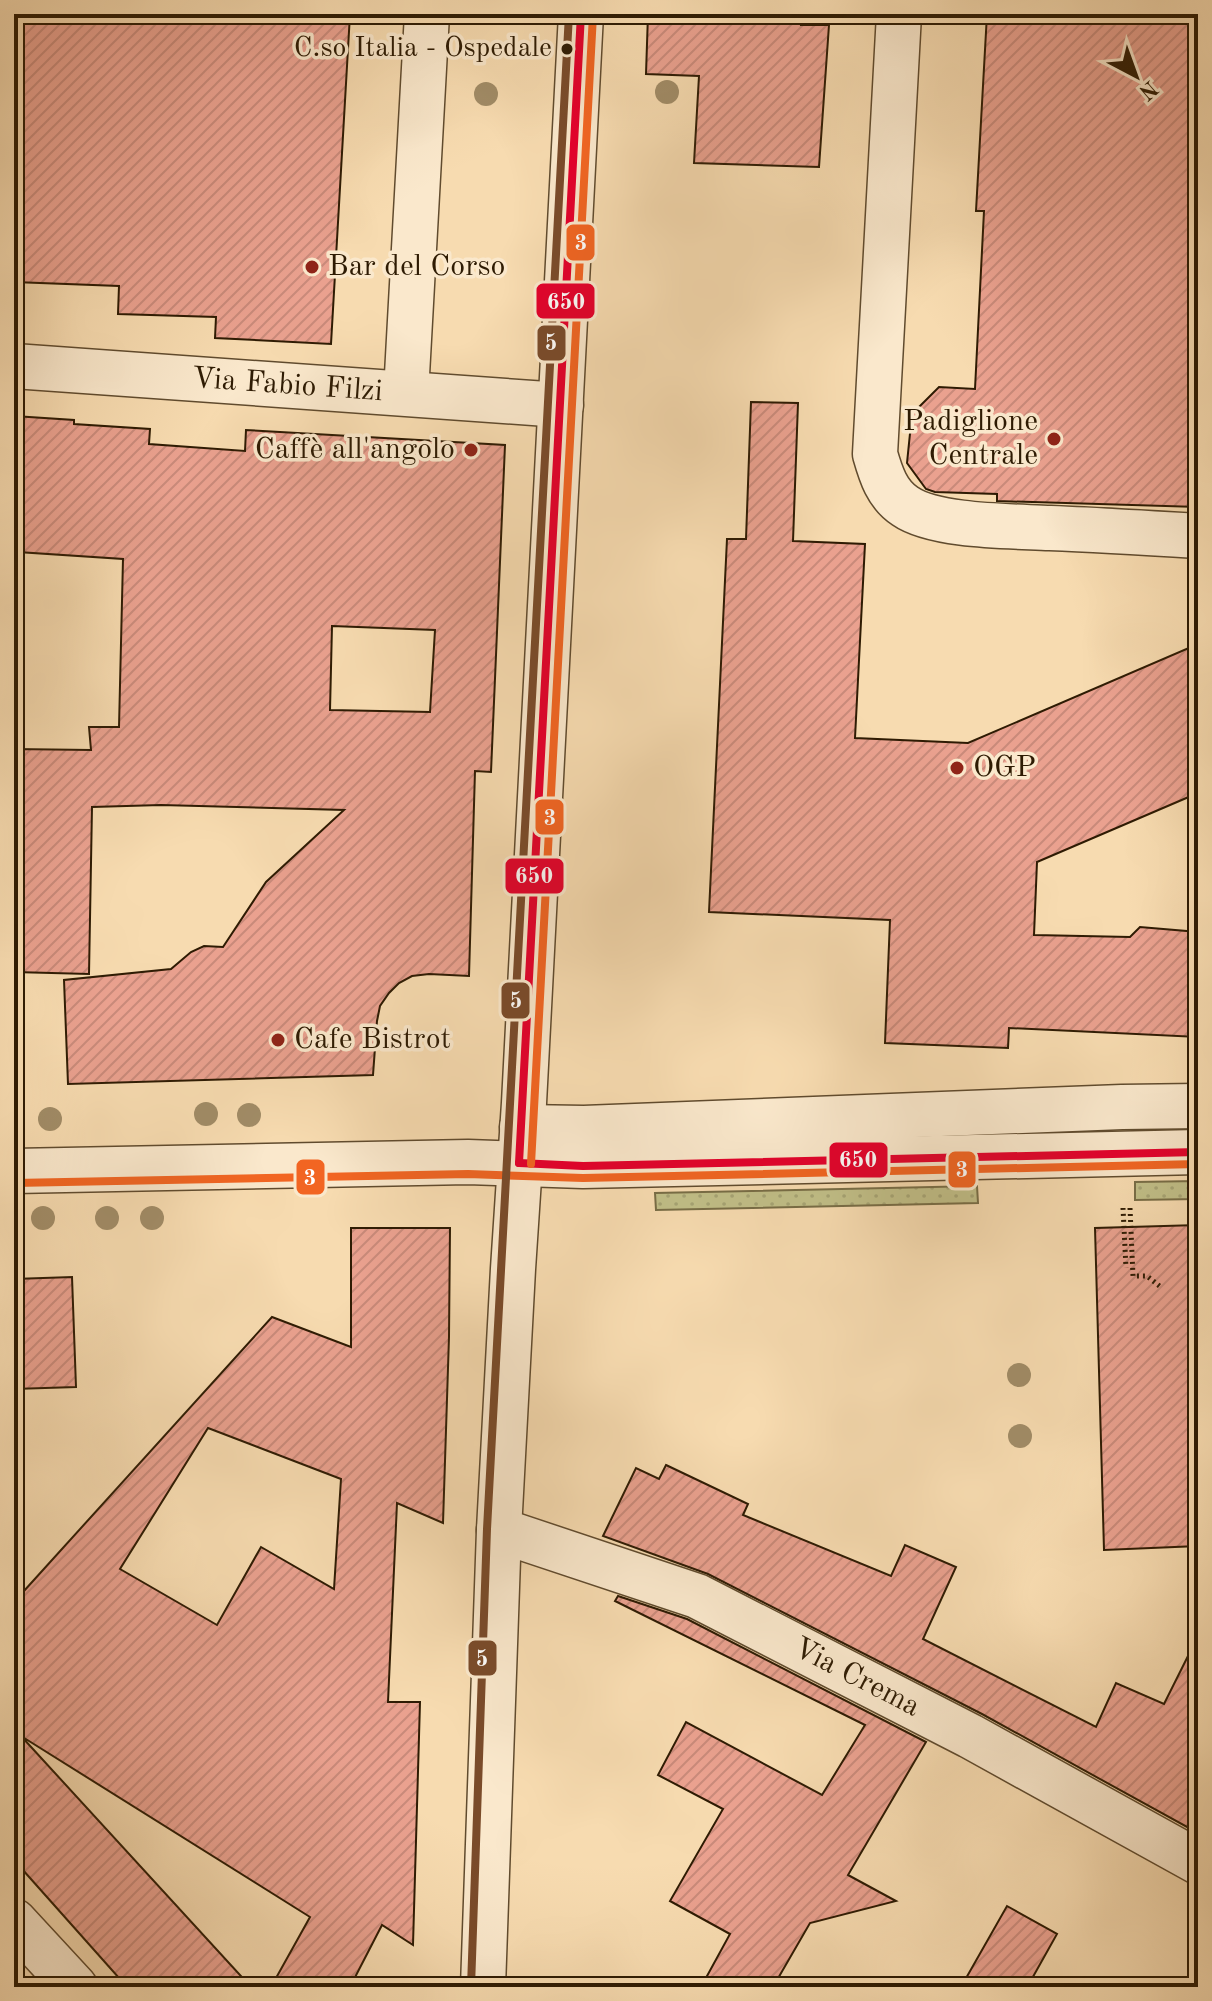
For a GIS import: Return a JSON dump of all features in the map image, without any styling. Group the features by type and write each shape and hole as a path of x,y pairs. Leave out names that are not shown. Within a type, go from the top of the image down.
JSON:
{"street":[{"path":"406,393 427,14"},
{"path":"483,1987 499,1530 581,14"},
{"path":"899,14 875,454 890,493 926,516 981,524 1198,536"},
{"name":"Via Fabio Filzi","path":"14,366 561,405"},
{"path":"14,1171 520,1145 584,1128 1198,1106"},
{"path":"520,1145 583,1166 1198,1152"},
{"name":"Via Crema","path":"499,1530 697,1596 970,1736 1198,1862"},
{"path":"14,1921 75,1987"}],"path":[{"path":"1126,1268 1126,1208 1133,1276 1147,1276 1162,1288"}],"shaded area":[{"path":"1198,1181 1198,1199 1135,1200 1135,1182"},
{"path":"977,1186 978,1203 656,1210 655,1193"}],"building":[{"path":"14,14 350,14 331,344 215,338 216,317 118,314 119,286 14,282"},
{"path":"648,14 802,14 801,25 829,25 819,167 694,163 699,76 646,74"},
{"path":"987,14 1198,14 1198,507 997,501 997,494 935,492 926,489 907,463 912,414 939,387 975,389 984,211 976,211"},
{"name":"OGP","path":"751,402 798,403 793,541 865,544 855,738 968,743 1198,644 1198,793 1037,862 1034,935 1130,937 1140,927 1198,932 1198,1037 1009,1028 1008,1048 885,1043 890,920 709,912 727,539 746,539"},
{"path":"14,416 150,429 149,444 245,451 246,430 505,445 491,772 475,771 469,976 412,976 389,993 380,1006 377,1021 373,1075 68,1084 64,980 171,969 191,952 204,946 223,947 266,882 344,810 161,805 92,807 89,974 14,972 14,749 91,750 89,727 119,727 123,559 18,552 22,503 14,502","holes":["332,626 435,630 430,712 330,710"]},
{"path":"1198,1225 1198,1546 1104,1550 1095,1228"},
{"path":"351,1228 450,1228 443,1523 397,1503 388,1702 420,1702 413,1945 382,1925 350,1987 271,1987 310,1917 21,1736 251,1987 127,1987 14,1860 14,1602 272,1317 351,1347","holes":["208,1428 341,1479 334,1589 261,1547 217,1625 120,1569"]},
{"path":"72,1277 76,1387 14,1389 14,1279"},
{"path":"666,1465 748,1504 743,1515 891,1576 905,1545 956,1567 923,1639 1096,1727 1116,1683 1164,1704 1198,1636 1198,1833 982,1714 708,1574 603,1536 636,1468 659,1479"},
{"path":"618,1596 687,1619 926,1742 848,1875 896,1901 810,1923 773,1987 701,1987 730,1934 670,1901 723,1809 658,1775 686,1722 822,1795 865,1725 615,1601"},
{"path":"1007,1906 1057,1934 1034,1975 1027,1987 961,1987"}],"transit line":[{"name":"5","path":"471,1987 487,1529 569,14"},
{"name":"650","path":"519,1163 581,14"},
{"name":"3","path":"531,1164 593,15"},
{"name":"650","path":"519,1163 583,1166 1198,1152"},
{"name":"3","path":"14,1183 468,1174 583,1178 1198,1164"}],"place":[{"name":"C.so Italia - Ospedale","path":"567,49"},
{"name":"Bar del Corso","path":"312,267"},
{"name":"Padiglione Centrale","path":"1054,439"},
{"name":"Caffè all'angolo","path":"471,450"},
{"name":"OGP","path":"957,768"},
{"name":"Cafe Bistrot","path":"278,1040"}]}
